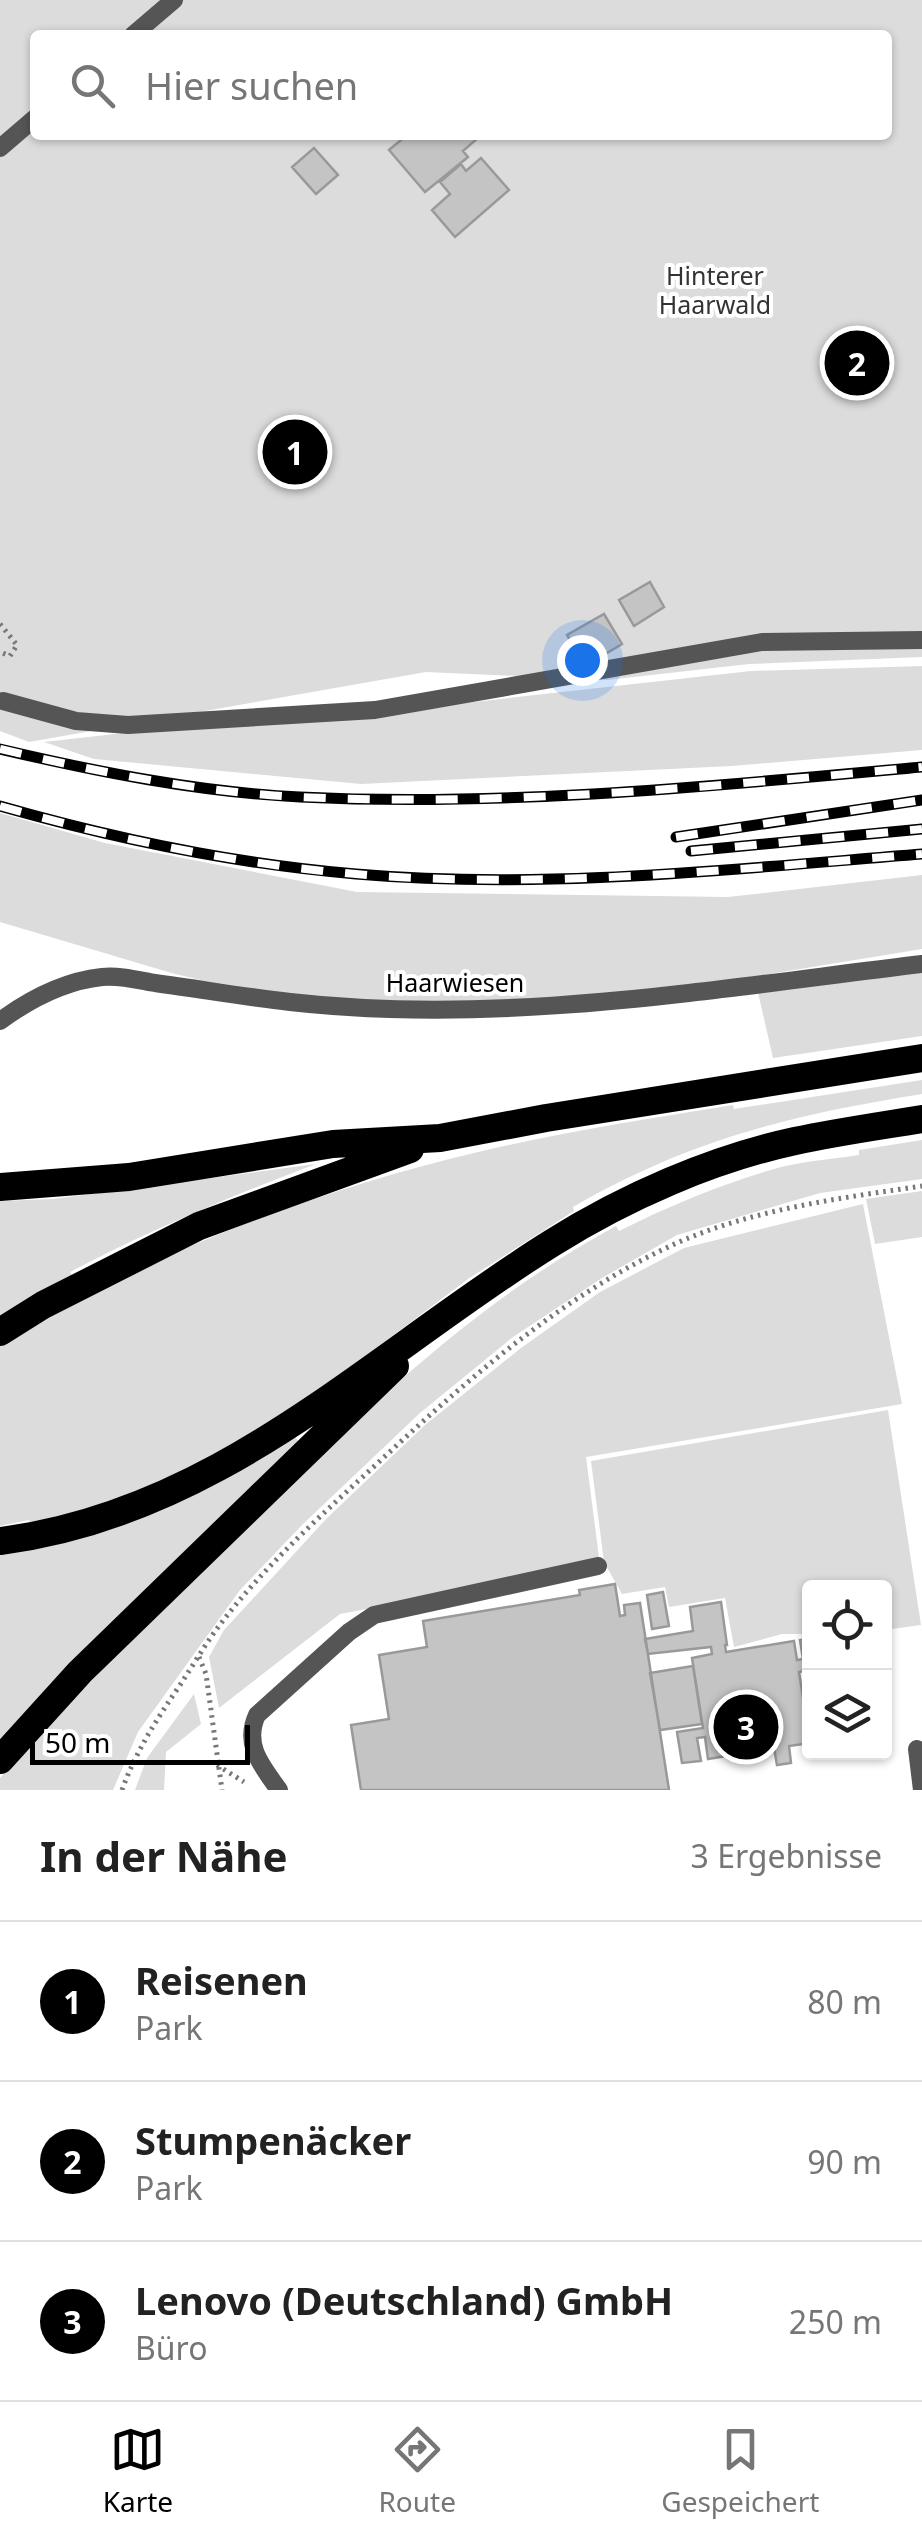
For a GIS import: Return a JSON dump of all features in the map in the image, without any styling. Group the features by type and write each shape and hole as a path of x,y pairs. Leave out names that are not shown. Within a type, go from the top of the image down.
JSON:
{"highway":[{"path":"0,1187 128,1177 333,1144 440,1138 922,1058"},
{"path":"0,1541 76,1526 192,1484 297,1423 366,1370 553,1242 635,1198 730,1159 793,1142 922,1119"},
{"path":"0,1332 43,1305 199,1226 440,1138"},
{"path":"0,1760 80,1672 443,1320"}],"lane":[{"path":"139,30 174,0"},
{"path":"0,148 30,122"},
{"path":"3,701 76,721 128,726 328,714 375,710 762,642 922,640"},
{"name":"Haarwiesen","path":"0,1021 23,1004 67,984 106,976 290,1002 423,1011 527,1008 646,998 922,964"},
{"path":"280,1790 254,1754 252,1727 258,1715 349,1632 374,1615 598,1566"},
{"path":"916,1749 922,1790"}],"path":[{"path":"0,624 17,646 10,656 0,652"},
{"path":"122,1790 138,1750 199,1656 221,1623 271,1565 423,1420 517,1341 600,1286 680,1242 749,1218 827,1200 922,1186"},
{"path":"199,1656 206,1674 222,1790"},
{"path":"217,1765 258,1790"}],"green space":[{"name":"Hinterer Haarwald","path":"0,0 922,0 922,657 749,664 607,680 426,672 29,742 0,731"},
{"path":"922,666 922,750 732,766 361,784 94,759 44,742 150,730 285,723 751,671"},
{"path":"0,813 105,843 357,892 728,897 922,875 922,949 588,1004 288,1000 175,974 0,922"},
{"path":"922,969 922,1036 773,1058 757,988"},
{"path":"922,1080 922,1094 829,1111 742,1133 616,1184 573,1207 574,1211 468,1279 310,1398 243,1442 122,1501 30,1523 29,1520 0,1526 0,1344 114,1282 172,1254 292,1207 478,1152 733,1105 734,1109"},
{"path":"922,1140 922,1179 820,1193 677,1235 602,1278 513,1337 420,1413 240,1590 138,1732 113,1790 0,1790 0,1778 58,1715 284,1490 417,1366 512,1291 616,1226 619,1231 718,1187 781,1167"},
{"path":"316,1164 130,1242 70,1272 72,1276 0,1317 0,1201 53,1199"},
{"path":"922,1191 922,1237 875,1244 866,1199"},
{"path":"863,1204 902,1404 586,1457 600,1565 340,1614 219,1708 209,1657 224,1630 327,1518 425,1425 521,1348 600,1292 684,1248"},
{"path":"888,1410 921,1625 892,1629 892,1580 802,1580 802,1634 782,1634 734,1647 725,1598 669,1607 665,1587 622,1594 604,1562 591,1461"},
{"path":"295,1436 300,1444 0,1741 0,1552 161,1510 208,1488"},
{"path":"194,1694 201,1724 166,1752 164,1790 135,1790 147,1758"}],"building":[{"path":"401,140 476,140 463,151 468,157 425,192 389,150"},
{"path":"314,148 338,175 316,194 292,167"},
{"path":"481,158 509,190 455,237 432,210 450,194 440,182 461,164 466,171"},
{"path":"650,582 664,607 634,626 619,600"},
{"path":"604,614 622,644 585,666 567,635"},
{"path":"615,1584 620,1616 625,1615 624,1605 640,1603 669,1790 361,1790 351,1725 389,1719 379,1655 427,1647 423,1621 580,1595 579,1590"},
{"path":"663,1592 669,1626 652,1629 647,1595"},
{"path":"721,1602 726,1652 794,1641 797,1660 802,1659 802,1744 789,1746 791,1763 777,1765 774,1748 708,1759 705,1737 697,1738 701,1761 682,1763 677,1732 703,1728 692,1658 712,1654 711,1647 648,1654 645,1639 693,1631 690,1607"},
{"path":"693,1666 702,1724 660,1730 650,1673"}],"railway":[{"path":"0,749 186,786 300,797 378,799 611,793 922,767"},
{"path":"676,837 922,800"},
{"path":"0,806 221,857 311,870 427,878 639,876 922,854"},
{"path":"691,851 922,829"}],"place":[{"name":"Stumpenäcker","path":"857,363"},
{"name":"Reisenen","path":"295,452"},
{"name":"Lenovo (Deutschland) GmbH","path":"746,1727"}]}
